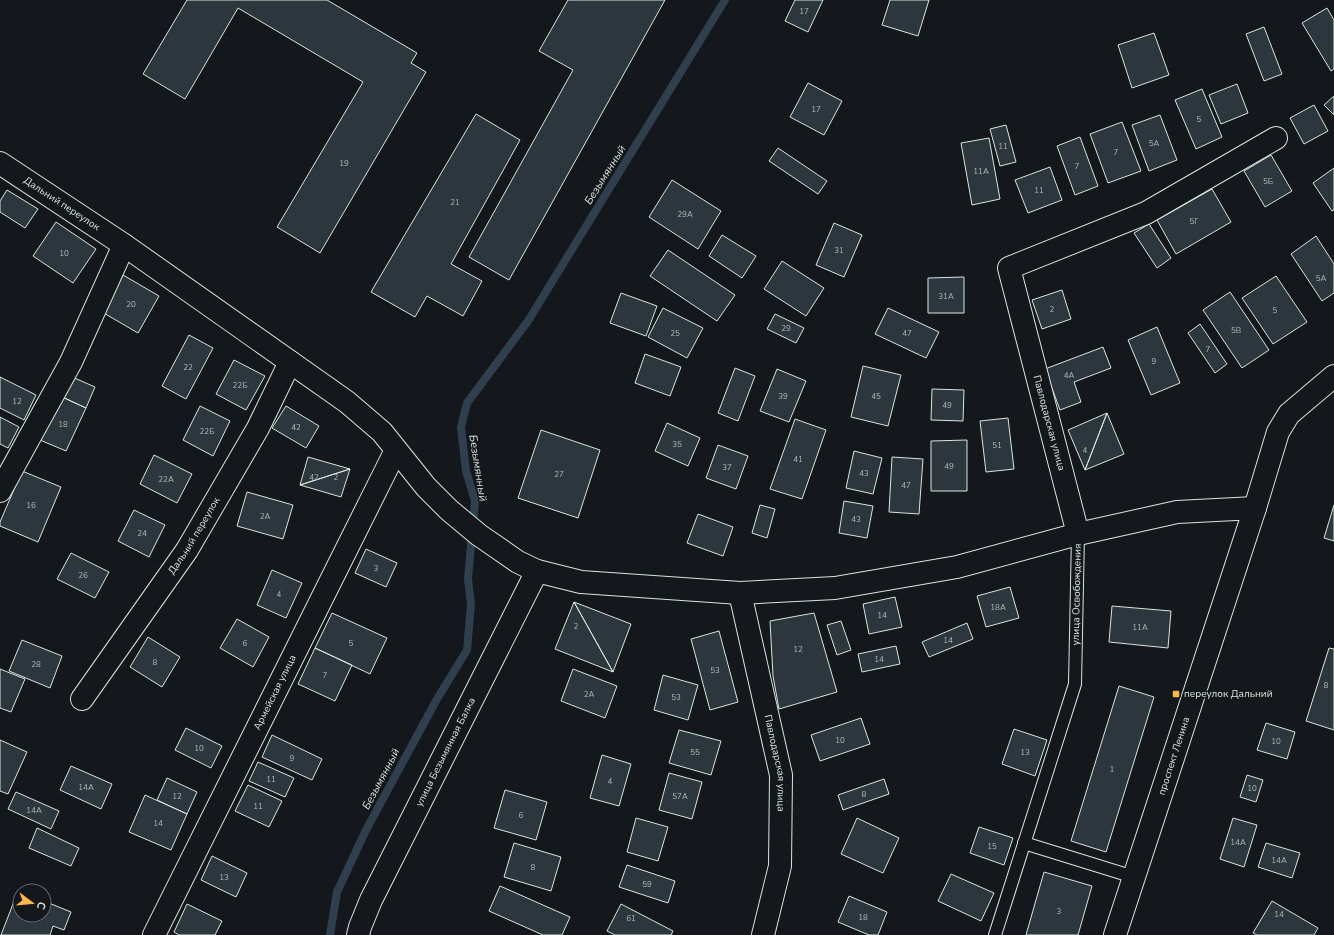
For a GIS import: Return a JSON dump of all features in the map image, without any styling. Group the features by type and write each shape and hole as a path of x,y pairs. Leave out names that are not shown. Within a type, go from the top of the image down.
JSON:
{"street":[{"name":"Павлодарская улица","path":"1078,534 1009,268 1146,213 1276,138"},
{"name":"Дальний переулок","path":"0,163 124,245 347,402 382,432 426,486 449,510 479,535 528,567"},
{"path":"0,491 71,362 124,245"},
{"name":"Дальний переулок","path":"82,699 187,550 258,428 290,362"},
{"path":"1255,508 1278,432 1289,414 1334,376"},
{"name":"Армейская улица","path":"154,935 396,450"},
{"name":"улица Освобождения","path":"1078,534 1177,512 1255,508"},
{"name":"проспект Ленина","path":"1115,935 1255,508"},
{"path":"528,567 581,582 740,593 835,588 957,567 1078,534"},
{"name":"улица Безымянная Балка","path":"358,935 371,900 528,567"},
{"name":"Павлодарская улица","path":"740,593 781,775 780,866 763,935"}],"lane":[{"name":"улица Освобождения","path":"995,935 1076,684 1078,534"},
{"path":"1024,842 1134,877"}],"building":[{"path":"187,0 327,0 417,53 411,63 426,72 320,253 277,227 363,82 238,8 185,99 143,74"},
{"path":"568,0 665,0 509,280 469,257 573,70 539,51"},
{"path":"795,0 823,0 808,32 785,21"},
{"path":"890,0 929,0 918,36 882,25"},
{"path":"1327,8 1334,20 1334,69 1331,71 1302,23"},
{"path":"1264,27 1282,74 1264,81 1246,34"},
{"path":"1154,33 1169,75 1132,88 1118,45"},
{"path":"808,83 842,101 824,135 790,117"},
{"path":"1237,84 1248,113 1221,124 1209,95"},
{"path":"1202,89 1222,137 1196,149 1175,100"},
{"path":"1334,96 1334,115 1324,105"},
{"path":"1314,105 1328,131 1304,144 1290,118"},
{"path":"476,114 520,140 451,264 482,281 463,316 427,296 415,317 371,292"},
{"path":"1160,115 1177,160 1149,171 1132,125"},
{"path":"1122,122 1141,171 1108,183 1090,134"},
{"path":"1006,125 1016,162 1000,166 990,129"},
{"path":"1080,137 1098,186 1075,195 1057,146"},
{"path":"989,138 1000,199 972,205 961,143"},
{"path":"778,148 827,181 818,194 769,161"},
{"path":"1271,155 1292,191 1265,207 1244,171"},
{"path":"1050,167 1062,200 1028,213 1015,180"},
{"path":"1334,168 1334,210 1332,211 1313,183"},
{"path":"672,180 721,211 698,249 649,217"},
{"path":"1212,189 1231,222 1176,254 1157,220"},
{"path":"7,190 38,209 25,228 0,212 0,201"},
{"path":"56,222 96,249 73,283 33,256"},
{"path":"834,223 862,235 844,277 816,265"},
{"path":"1149,224 1171,258 1157,268 1134,233"},
{"path":"722,235 756,256 742,278 709,256"},
{"path":"1316,236 1334,264 1334,293 1322,301 1291,254"},
{"path":"668,250 735,295 717,321 650,276"},
{"path":"782,261 824,288 806,316 764,289"},
{"path":"123,275 159,296 138,333 102,312"},
{"path":"1276,276 1307,322 1273,344 1242,298"},
{"path":"964,277 964,313 928,313 928,278"},
{"path":"1062,290 1071,319 1042,329 1032,300"},
{"path":"1230,292 1269,350 1242,368 1203,310"},
{"path":"621,293 657,306 646,336 610,323"},
{"path":"663,308 703,328 687,358 648,337"},
{"path":"888,308 939,332 926,358 875,334"},
{"path":"775,314 804,328 796,343 767,329"},
{"path":"1200,324 1227,364 1215,373 1188,333"},
{"path":"1157,327 1180,383 1151,395 1128,340"},
{"path":"189,335 213,348 186,399 162,386"},
{"path":"1103,347 1111,368 1074,382 1081,402 1060,410 1045,369"},
{"path":"645,354 681,367 670,396 635,383"},
{"path":"234,360 265,376 246,410 216,394"},
{"path":"863,366 901,375 888,426 851,417"},
{"path":"735,368 755,376 738,421 718,413"},
{"path":"777,369 806,381 789,422 760,411"},
{"path":"70,376 95,387 86,408 60,396"},
{"path":"0,377 36,395 24,420 0,408"},
{"path":"932,389 964,390 963,421 931,420"},
{"path":"60,396 86,408 66,451 40,440"},
{"path":"200,406 230,421 213,456 183,440"},
{"path":"286,406 319,426 306,448 272,428"},
{"path":"1107,413 1124,454 1085,470"},
{"path":"1107,413 1085,470 1068,430"},
{"path":"0,417 19,427 8,448 0,444"},
{"path":"1008,418 1014,469 986,472 980,421"},
{"path":"795,419 826,430 802,499 770,489"},
{"path":"667,423 700,438 688,466 655,451"},
{"path":"541,430 600,450 578,518 518,498"},
{"path":"967,440 967,491 931,491 931,441"},
{"path":"718,445 748,456 736,489 706,478"},
{"path":"854,451 882,458 873,494 846,488"},
{"path":"154,455 192,474 177,503 140,484"},
{"path":"308,457 350,469 300,485"},
{"path":"892,457 923,459 919,514 889,512"},
{"path":"350,469 341,497 300,485"},
{"path":"22,471 61,487 38,542 0,526 0,522"},
{"path":"247,492 293,505 283,539 237,526"},
{"path":"844,501 873,506 867,538 839,533"},
{"path":"760,505 775,509 767,538 752,533"},
{"path":"1334,505 1334,541 1324,538"},
{"path":"134,510 165,525 149,557 118,541"},
{"path":"698,514 733,527 723,556 687,543"},
{"path":"366,549 397,563 386,587 355,573"},
{"path":"71,553 109,572 95,598 57,579"},
{"path":"272,570 302,583 286,618 257,605"},
{"path":"1010,587 1019,618 986,627 977,596"},
{"path":"895,597 902,627 869,634 863,604"},
{"path":"574,602 631,624 613,672"},
{"path":"574,602 613,672 555,649"},
{"path":"1112,606 1171,611 1168,648 1109,642"},
{"path":"332,613 387,638 370,674 315,648"},
{"path":"814,613 837,692 779,709 773,676 770,621"},
{"path":"237,619 269,637 253,667 220,648"},
{"path":"841,621 851,650 837,655 827,625"},
{"path":"967,623 973,639 929,657 922,642"},
{"path":"719,631 738,702 710,710 691,639"},
{"path":"148,637 180,657 162,687 130,667"},
{"path":"22,640 62,656 50,688 9,671"},
{"path":"896,646 900,664 862,672 858,654"},
{"path":"315,648 352,665 335,701 298,684"},
{"path":"1329,648 1334,649 1334,730 1306,721"},
{"path":"0,669 25,679 11,712 0,708"},
{"path":"573,669 617,686 605,718 561,701"},
{"path":"663,675 698,685 688,720 654,710"},
{"path":"1119,686 1154,697 1106,852 1071,841"},
{"path":"861,718 870,744 820,761 811,735"},
{"path":"1266,723 1295,732 1287,759 1257,750"},
{"path":"186,728 222,746 211,768 175,750"},
{"path":"1014,729 1047,740 1035,776 1002,764"},
{"path":"679,730 721,741 711,775 669,763"},
{"path":"272,735 322,759 312,780 262,757"},
{"path":"0,740 27,752 8,794 0,791"},
{"path":"602,755 631,764 619,806 590,798"},
{"path":"258,762 294,778 285,797 249,781"},
{"path":"71,766 112,784 101,809 60,790"},
{"path":"669,773 702,782 692,819 659,810"},
{"path":"1247,775 1263,780 1256,802 1240,797"},
{"path":"167,778 197,792 187,814 157,800"},
{"path":"884,779 889,794 843,810 838,795"},
{"path":"248,785 282,801 269,827 235,811"},
{"path":"505,790 547,802 536,840 494,828"},
{"path":"16,792 59,811 51,829 8,809"},
{"path":"145,795 187,814 171,850 129,832"},
{"path":"636,818 668,827 658,861 627,852"},
{"path":"857,818 899,838 883,873 841,854"},
{"path":"1233,818 1257,825 1244,867 1220,859"},
{"path":"979,827 1013,838 1004,865 970,853"},
{"path":"37,828 79,848 71,866 29,848"},
{"path":"514,843 561,857 551,891 504,877"},
{"path":"1266,843 1300,853 1292,878 1258,867"},
{"path":"212,856 247,873 236,897 201,880"},
{"path":"627,865 675,881 668,903 619,887"},
{"path":"1044,872 1092,886 1078,935 1026,935"},
{"path":"951,874 994,893 981,921 938,901"},
{"path":"500,886 570,917 562,935 543,935 489,911"},
{"path":"849,896 887,912 878,935 869,935 838,922"},
{"path":"1272,901 1318,928 1314,935 1257,935 1253,933"},
{"path":"52,904 71,912 64,930 53,926 50,935 1,935 12,907 12,923 52,923"},
{"path":"187,904 222,921 215,935 179,935 174,932"},
{"path":"621,904 673,931 671,935 615,935 607,931"}],"waterway":[{"name":"Безымянный","path":"330,935 337,892 366,830 437,699 467,650 471,604 468,579 475,501 466,471 461,427 467,403 528,321 725,0"}],"place":[{"name":"переулок Дальний","path":"1176,694"}]}
